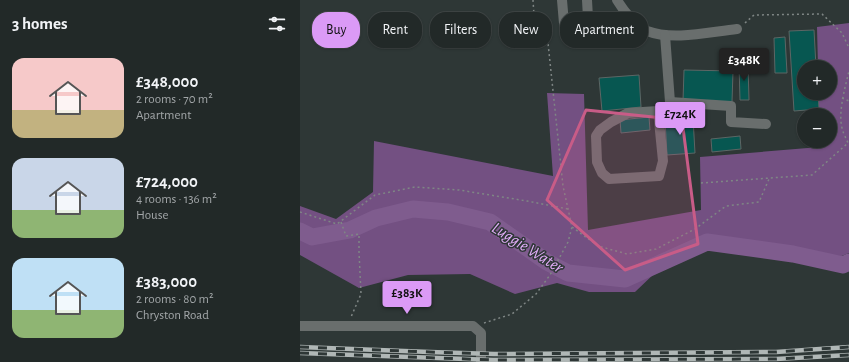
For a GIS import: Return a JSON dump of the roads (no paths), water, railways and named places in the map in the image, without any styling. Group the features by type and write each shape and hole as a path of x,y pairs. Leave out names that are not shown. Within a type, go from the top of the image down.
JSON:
{"street":[{"path":"562,0 563,12"},
{"path":"587,0 588,12"},
{"path":"616,0 627,15 646,31 671,36 737,29"},
{"path":"658,111 662,161 660,176 609,179 602,173 597,162 596,136 600,130 628,113 668,110 670,102 665,35"},
{"path":"670,102 731,106 731,122 766,124"},
{"path":"300,326 473,326 481,333 481,362"}],"waterway":[{"name":"Luggie Water","path":"300,231 312,237 350,230 376,218 413,209 448,212 490,222 547,262 568,273 625,279 707,242 793,254 843,265 849,262"}],"railway":[{"path":"300,347 494,354 776,352 849,347"},
{"path":"300,353 493,360 776,359 849,355"}]}
